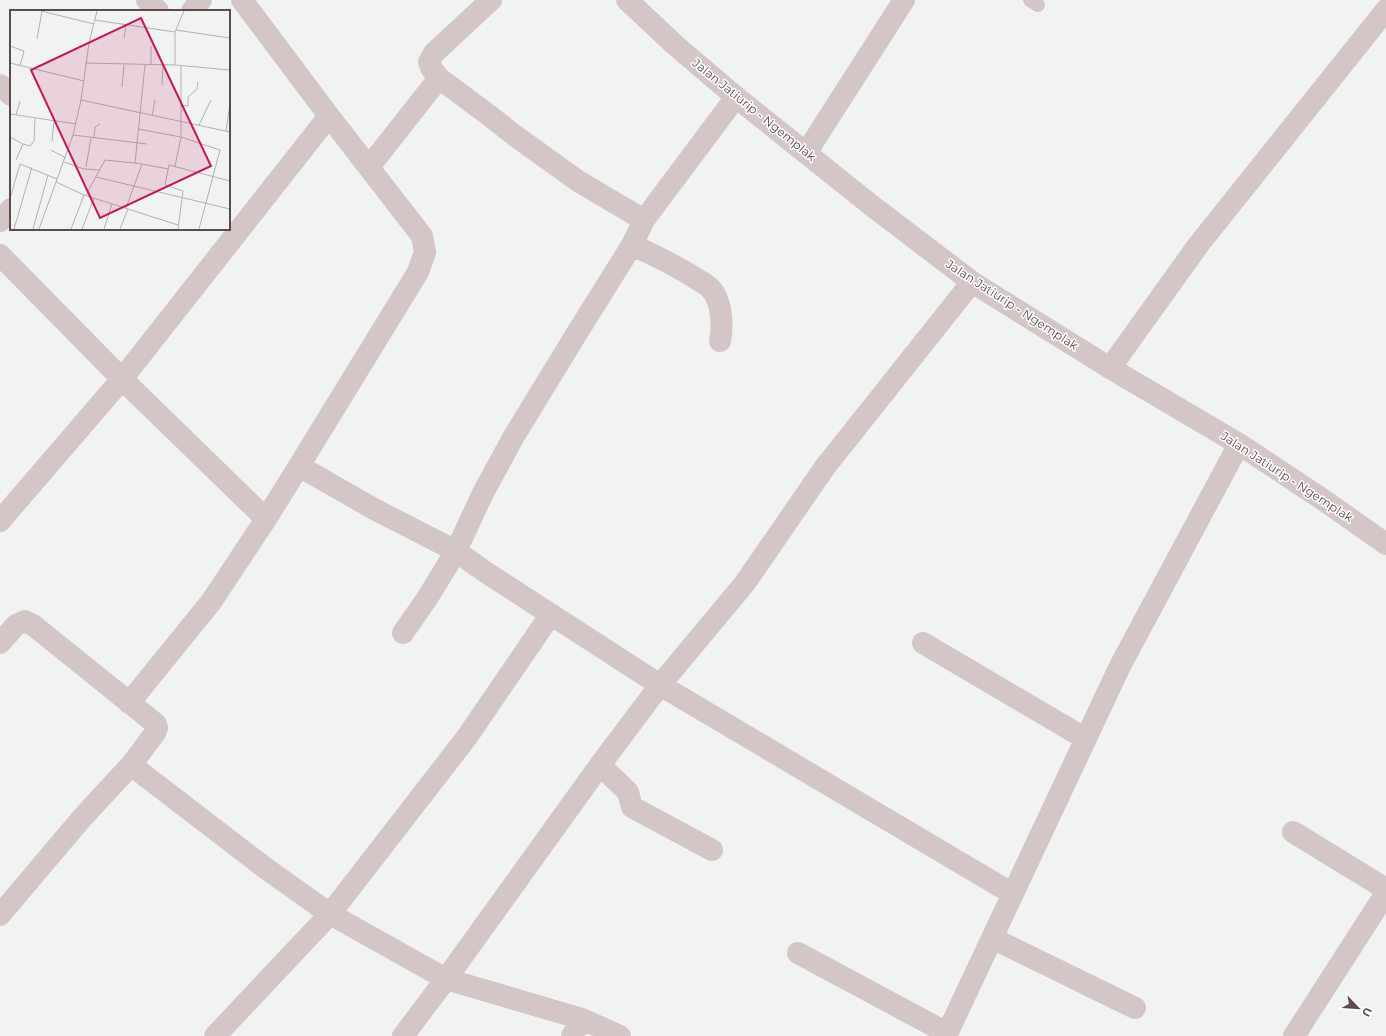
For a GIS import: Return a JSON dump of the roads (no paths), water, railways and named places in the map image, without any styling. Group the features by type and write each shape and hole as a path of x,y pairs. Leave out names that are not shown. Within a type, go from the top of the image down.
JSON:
{"street":[{"path":"147,0 157,10"},
{"path":"193,10 201,0"},
{"path":"129,703 211,602 266,519 418,272 425,252 422,236 242,0"},
{"path":"491,0 434,53 430,60 430,65 439,78 514,136 578,181 644,220"},
{"name":"Jalan Jatiurip - Ngemplak","path":"627,0 675,45 736,97 871,205 972,282 1110,368 1239,444 1322,499 1386,544"},
{"path":"806,153 904,0"},
{"path":"1110,368 1199,244 1386,10"},
{"path":"369,167 439,78"},
{"path":"0,85 10,94"},
{"path":"403,633 428,597 456,551 483,493 514,436 632,245 644,220 736,97"},
{"path":"0,521 122,379 329,116"},
{"path":"0,221 10,210"},
{"path":"632,245 672,264 714,292 718,302 722,331 720,341"},
{"path":"0,255 122,379 266,519"},
{"path":"403,1036 446,979 600,764 660,685 745,583 825,467 972,282"},
{"path":"798,953 947,1034 1120,666 1239,444"},
{"path":"299,466 374,509 456,551 484,571 660,685 1014,894"},
{"path":"215,1036 330,914 467,737 552,614"},
{"path":"0,643 16,625 25,621 33,624 156,724 157,728 155,733 131,765 82,818 0,915"},
{"path":"923,643 1086,739"},
{"path":"600,764 628,792 632,807 712,850"},
{"path":"131,765 268,870 330,914 446,979 577,1028 620,1036"},
{"path":"1293,832 1386,889"},
{"path":"1294,1036 1386,893"},
{"path":"992,938 1135,1008"}]}
